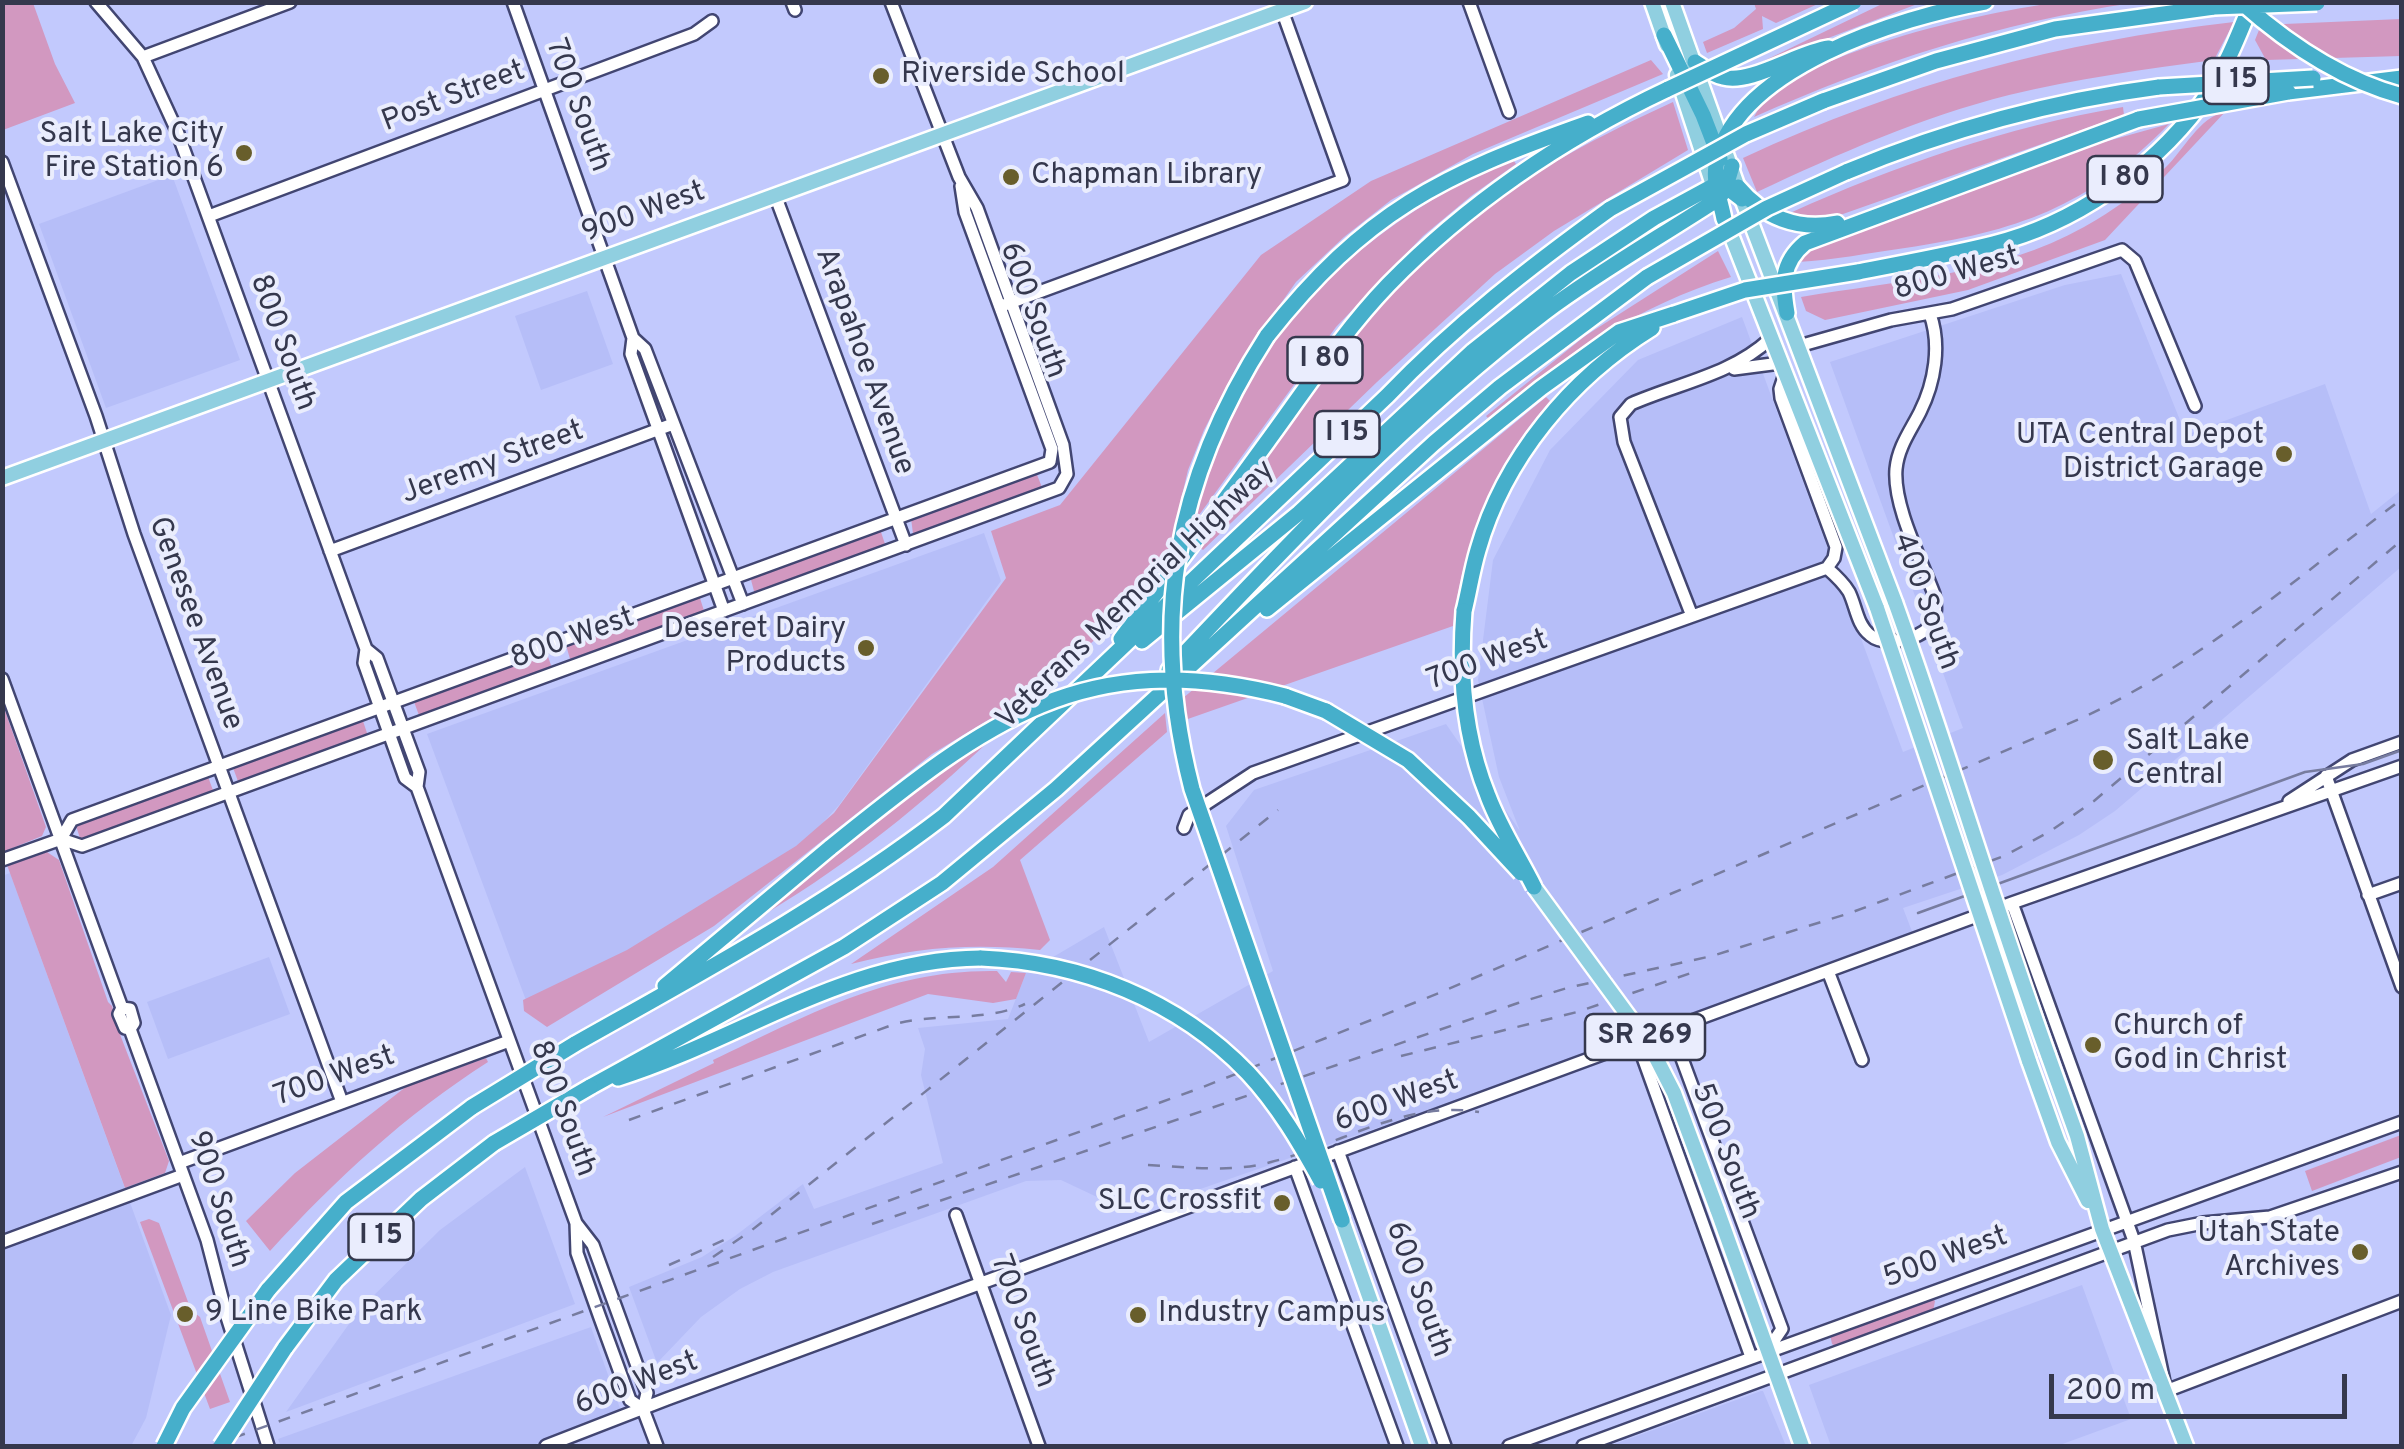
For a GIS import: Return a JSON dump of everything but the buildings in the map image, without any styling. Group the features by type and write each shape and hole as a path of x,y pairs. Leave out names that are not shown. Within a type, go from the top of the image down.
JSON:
{"highway":[{"name":"I 80","path":"1094,674 1320,366 1387,286 1494,192 1620,112 1854,2"},
{"path":"1724,219 1725,180 1735,123 1764,93 1838,47 1903,22 1985,2"},
{"path":"2242,2 2313,56 2362,82 2402,96"},
{"name":"I 80","path":"1156,697 1540,388 1619,332 1745,290 1996,244 2043,228 2103,194 2168,142 2202,103 2252,2"},
{"name":"Veterans Memorial Highway","path":"164,1446 183,1408 268,1290 346,1202 472,1108 575,1044 794,920 885,861 966,796 1433,349 1517,276 1610,208 1746,134 1936,61 2056,29 2214,6 2330,2"},
{"path":"1664,35 1703,115 1725,180 1774,216 1812,226 1843,222 1905,204"},
{"path":"1695,62 1718,76 1736,79 1808,51 1838,47"},
{"name":"I 15","path":"221,1446 285,1348 350,1266 420,1199 494,1143 894,916 985,850 1056,790 1486,398 1647,277 1767,208 1906,147 1966,127 2080,100 2160,87 2313,78 2402,78"},
{"path":"1788,314 1784,278 1787,263 1814,238 2139,119 2288,92 2402,78"},
{"path":"1342,1220 1192,788 1176,716 1171,675 1172,589 1186,510 1207,446 1267,336 1317,276 1352,243 1411,199 1488,159 1620,112"},
{"path":"1048,718 1299,513 1473,351 1534,302 1597,255 1725,180"},
{"path":"1056,790 1303,528 1486,360 1725,180"},
{"path":"1534,887 1488,796 1465,711 1464,611 1478,550 1493,508 1519,456 1556,408 1625,345 1674,314"},
{"path":"638,1008 934,765 1015,714 1109,685 1220,682 1285,696 1326,711 1384,743 1446,794 1534,887"},
{"path":"590,1086 668,1062 858,977 923,962 980,958 1031,962 1118,986 1170,1010 1196,1028 1250,1075 1282,1115 1342,1220"}],"main road":[{"name":"900 West","path":"2,478 1280,7 1305,2"},
{"name":"400 South","path":"1652,2 1725,180 1788,314 1895,602 1941,732 1996,912 2078,1136 2102,1229 2186,1446"},
{"name":"400 South","path":"1672,2 1695,62 1725,180"},
{"name":"400 South","path":"1724,219 1878,608 2058,1142 2102,1229"},
{"name":"500 South","path":"1534,887 1649,1044 1674,1092 1802,1446"},
{"name":"600 South","path":"1342,1220 1422,1446"}],"street":[{"name":"800 South","path":"96,2 143,57 178,132 366,648 377,658 394,703 419,772 416,787"},
{"path":"143,57 290,2"},
{"name":"700 South","path":"513,2 633,338 632,354 724,611"},
{"name":"600 South","path":"891,2 959,177 977,208 1052,449 1050,462"},
{"path":"1468,2 1509,112"},
{"path":"1006,305 1344,180 1280,7"},
{"name":"Post Street","path":"209,216 694,34 712,21"},
{"name":"Genesee Avenue","path":"2,162 342,1102"},
{"name":"Arapahoe Avenue","path":"776,195 906,545"},
{"name":"800 West","path":"1799,346 1986,298 2114,251 2127,251 2147,287 2194,406"},
{"name":"600 South","path":"1006,305 1064,445"},
{"name":"400 South","path":"1782,368 1781,398 1836,547 1826,568 1848,591 1866,632 1884,642 1899,640 1926,630 1936,608 1900,504 1896,470 1902,446 1932,381 1935,346 1930,314"},
{"name":"700 South","path":"633,338 645,349 743,604"},
{"path":"1692,616 1624,442 1620,417 1638,401 1724,370 1751,356 1770,338"},
{"path":"1724,370 1782,368"},
{"name":"Jeremy Street","path":"330,551 673,424"},
{"name":"800 West","path":"2,860 60,839 82,846 1056,490 1067,474 1064,445"},
{"name":"800 West","path":"60,839 72,820 1050,462"},
{"path":"689,510 703,505"},
{"name":"700 West","path":"1184,828 1189,815 1253,773 1826,568"},
{"name":"800 South","path":"366,648 364,662 405,778 416,787 576,1223 577,1253 596,1308 630,1400 644,1410 657,1446"},
{"name":"900 South","path":"2,679 122,1008 130,1009 134,1023 130,1029 207,1240 268,1446"},
{"name":"600 West","path":"2268,812 2352,760 2402,742"},
{"name":"600 West","path":"546,1446 2012,903 2402,766"},
{"path":"2326,776 2402,986"},
{"path":"2368,895 2402,882"},
{"name":"400 South","path":"2012,903 2134,1242 2166,1391"},
{"path":"1828,971 1862,1060"},
{"name":"500 South","path":"1670,1029 1782,1329 1767,1351"},
{"name":"500 South","path":"1638,1041 1751,1357"},
{"name":"700 West","path":"2,1242 342,1102 509,1042"},
{"name":"500 West","path":"1509,1446 2402,1122"},
{"name":"600 South","path":"1338,1151 1444,1446"},
{"path":"1295,1167 1398,1446"},
{"name":"500 West","path":"1583,1446 2134,1242 2182,1226 2283,1214 2402,1172"},
{"name":"700 South","path":"956,1215 1039,1446"},
{"path":"2166,1391 2402,1301"}],"shaded area":[{"path":"3,2 33,3 55,64 75,103 3,130"},
{"path":"2060,2 2133,3 2035,21 1939,47 1754,117 1773,94 1805,73 1846,55 1941,25"},
{"path":"1754,3 1820,3 1776,23 1762,16 1763,29 1707,53 1703,42 1734,28 1756,9"},
{"path":"1884,3 1920,3 1747,69"},
{"path":"2401,19 2401,56 2266,60 2255,40 2261,25"},
{"path":"2234,22 2214,60 2085,79 1977,104 1881,138 1757,192 1743,158 1863,108 1983,69 2106,41"},
{"path":"1651,60 1663,74 1473,154 1391,200 1296,282 1238,364 1204,430 1188,470 1167,559 1106,629 1031,700 988,720 932,754 714,926 547,1027 524,1011 523,1000 627,950 796,846 834,813 1006,578 991,531 1060,505 1261,255 1371,181"},
{"path":"1673,102 1688,150 1554,231 1495,274 1203,550 1198,546 1323,372 1392,290 1429,253 1493,201 1543,169"},
{"path":"2123,107 2124,115 1843,214 1811,218 1790,213 1953,150 2037,125"},
{"path":"2225,112 2105,240 1968,290 1825,320 1806,311 1801,297 1946,274 2051,243 2126,200 2165,168 2207,120"},
{"path":"2169,124 2139,153 2079,196 2016,223 1945,241 1798,262 1807,250 1821,243 2104,142"},
{"path":"1512,158 1516,164 1423,236 1336,327 1194,522 1215,457 1240,399 1271,347 1308,301 1350,259 1398,222"},
{"path":"172,175 240,360 106,408 39,224"},
{"path":"1718,251 1731,277 1633,318 1573,354 1486,416 1585,336"},
{"path":"2121,274 2186,435 2325,384 2371,514 2401,490 2401,567 2115,811 2079,835 2002,875 1903,908 1913,934 1521,1078 1131,1213 1061,1180 1026,1181 773,1272 740,1289 701,1317 657,1363 629,1287 702,1257 803,1184 814,1209 943,1163 921,1075 925,1049 918,1028 1008,1019 1026,973 1104,927 1149,1042 1273,971 1226,826 1254,790 1446,724 1520,831 1499,777 1478,680 1493,560 1550,450 1638,360 1742,317 1903,752 1963,728 1830,362 2065,285"},
{"path":"587,291 613,364 541,390 515,316"},
{"path":"1546,397 1550,401 1512,452 1484,506 1465,564 1453,626 1185,720 1183,698"},
{"path":"1036,472 1043,490 913,534 911,518"},
{"path":"880,529 886,547 755,595 750,576"},
{"path":"984,533 1001,581 839,805 800,848 664,934 527,1003 427,734"},
{"path":"699,595 705,614 570,659 566,645"},
{"path":"546,651 552,668 420,718 413,699"},
{"path":"3,705 46,827 42,836 3,852"},
{"path":"1165,713 1167,732 1020,860 1050,940 1040,950 945,948 851,964 993,867"},
{"path":"362,718 368,736 239,784 232,765"},
{"path":"990,740 857,853 770,911 765,908 939,774"},
{"path":"207,774 214,793 81,841 75,823"},
{"path":"47,852 59,860 169,1161 165,1173 125,1188 7,865"},
{"path":"10,873 171,1315 146,1418 131,1446 3,1446 2,876"},
{"path":"269,957 290,1014 168,1059 147,1002"},
{"path":"997,971 1006,982 1011,972 1026,973 1016,999 993,1003 928,994 603,1117 714,1063 713,1060 850,998 920,978"},
{"path":"486,1058 488,1062 373,1149 270,1251 246,1221 295,1173 407,1086"},
{"path":"2401,1135 2401,1157 2312,1191 2305,1171"},
{"path":"525,1167 575,1304 286,1412 359,1310 440,1230"},
{"name":"9 Line Bike Park","path":"149,1219 159,1223 191,1310 200,1317 230,1402 210,1409 140,1222"},
{"path":"2082,1285 2131,1419 2057,1446 1831,1446 1809,1385"},
{"path":"1931,1297 1935,1301 1933,1312 1837,1347 1832,1344 1830,1334"},
{"path":"591,1327 622,1414 530,1446 281,1446 278,1439"},
{"path":"1761,1391 1786,1446 1609,1446"}],"tram line":[{"path":"1918,913 2305,772 2363,764 2402,750"}],"railway":[{"path":"211,1446 1203,1087 1439,993 2084,717 2169,671 2209,644 2402,499"},
{"path":"872,1224 1518,1003 1567,988 1712,956 1850,913 2004,856 2094,801 2402,540"},
{"path":"713,1257 752,1230 1278,810"},
{"path":"1401,1056 1577,1012 1694,972"},
{"path":"629,1120 892,1025 976,1016 1025,1004"},
{"path":"1148,1165 1256,1165 1399,1118 1425,1112 1479,1112"},
{"path":"669,1265 724,1240"}],"place":[{"name":"Riverside School","path":"881,76"},
{"name":"Salt Lake City Fire Station 6","path":"244,153"},
{"name":"Chapman Library","path":"1011,177"},
{"name":"UTA Central Depot District Garage","path":"2284,454"},
{"name":"Deseret Dairy Products","path":"866,648"},
{"name":"Salt Lake Central","path":"2103,760"},
{"name":"Church of God in Christ","path":"2093,1045"},
{"name":"SLC Crossfit","path":"1282,1203"},
{"name":"Utah State Archives","path":"2360,1252"},
{"name":"9 Line Bike Park","path":"185,1314"},
{"name":"Industry Campus","path":"1138,1315"}]}
